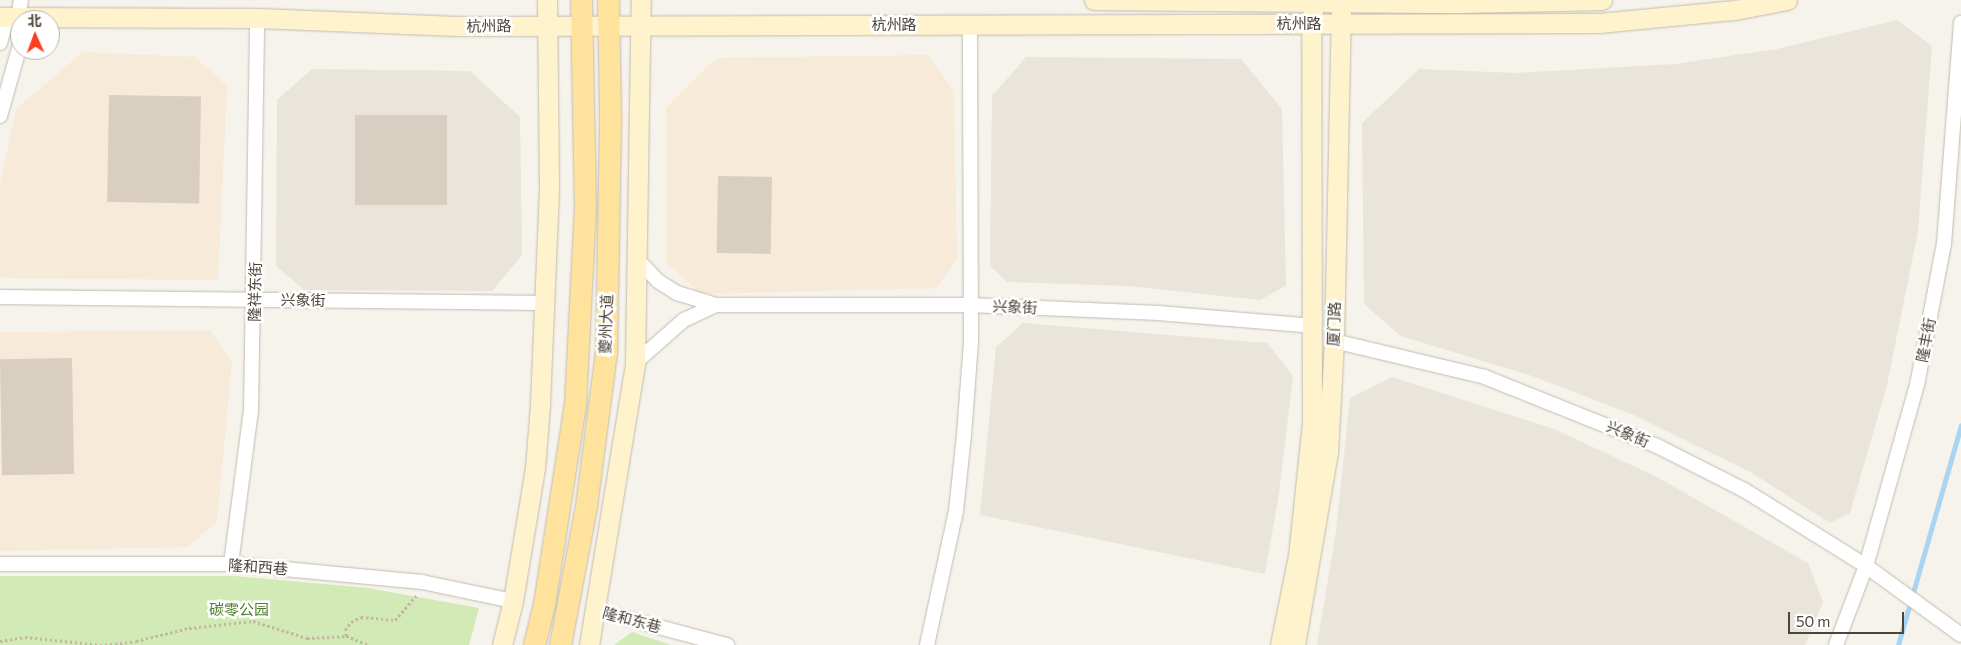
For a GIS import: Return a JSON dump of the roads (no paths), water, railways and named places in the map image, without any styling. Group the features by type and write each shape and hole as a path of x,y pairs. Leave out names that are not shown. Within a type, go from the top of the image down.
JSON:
{"main road":[{"path":"502,645 513,601 535,468 546,303 550,188 548,0"},
{"name":"夔州大道","path":"534,645 544,604 575,404 585,208 581,0"},
{"name":"夔州大道","path":"560,645 586,506 606,353 610,133 608,0"},
{"name":"夔州大道","path":"590,645 635,363 641,0"},
{"name":"杭州路","path":"1094,0 1602,0"},
{"name":"杭州路","path":"60,15 257,18 457,26 1599,23 1708,13 1787,0"},
{"name":"厦门路","path":"1280,645 1298,556 1312,430 1312,24 1315,1"},
{"name":"厦门路","path":"1295,645 1328,452 1334,341 1341,1"}],"street":[{"name":"隆祥东街","path":"231,564 251,411 255,300 257,18"},
{"name":"隆丰街","path":"1836,645 1866,566 1917,385 1944,244 1961,23"},
{"path":"927,645 956,511 970,342 970,25"},
{"path":"0,43 10,26"},
{"path":"0,116 16,60"},
{"name":"兴象街","path":"638,260 658,281 677,293 716,305 970,305 1159,313 1313,326"},
{"name":"兴象街","path":"0,296 546,303"},
{"name":"兴象街","path":"635,363 684,320 716,305"},
{"name":"兴象街","path":"1334,341 1485,377 1568,408 1657,446 1744,490 1866,566 1961,635"},
{"name":"隆和西巷","path":"0,564 231,564 422,582 513,601"},
{"name":"隆和东巷","path":"595,610 727,645"}],"waterway":[{"path":"1898,645 1961,426"}],"park label":[{"name":"碳零公园","path":"239,610"}]}
